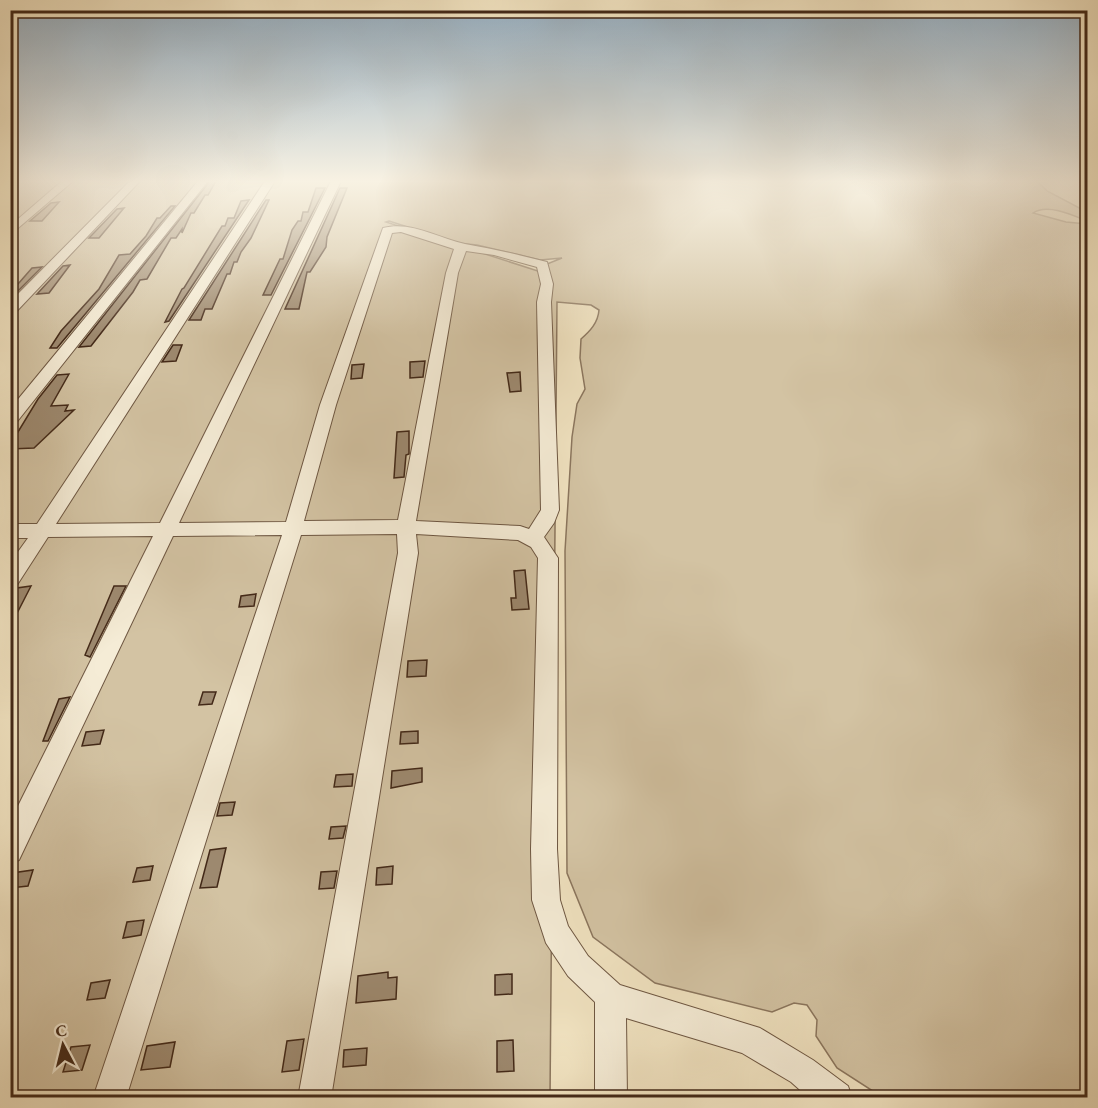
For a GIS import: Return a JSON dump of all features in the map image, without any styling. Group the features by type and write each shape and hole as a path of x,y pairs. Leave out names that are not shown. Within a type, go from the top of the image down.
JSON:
{"street":[{"path":"10,310 85,233"},
{"path":"10,420 161,233"},
{"path":"10,580 236,233"},
{"path":"10,851 311,233"},
{"path":"109,1098 293,529 328,405 386,233"},
{"path":"417,233 461,247 540,263 546,271 544,302 550,510 545,522 533,538"},
{"path":"314,1098 408,553 406,527 452,273 461,247"},
{"path":"10,531 406,527 510,532 533,538 544,546 548,558 546,610 549,670 544,849 546,900 556,933 578,966 610,996 640,1008 749,1039 802,1071 836,1098"},
{"path":"610,996 611,1098"}],"shaded area":[{"path":"10,233 419,233 547,274 547,264 562,258 540,260 477,245 457,243 425,233 1087,233 1087,1097 882,1097 837,1068 816,1036 817,1020 807,1005 794,1003 772,1012 655,983 593,937 567,873 565,551 572,437 577,404 585,389 580,358 581,339 595,323 599,310 591,305 557,302 550,1097 11,1097"}],"building":[{"path":"94,233 103,233 99,238 89,238"},
{"path":"148,233 153,233 57,348 50,348 61,331 99,289 119,255 130,254"},
{"path":"169,233 180,233 176,238 171,238 147,279 140,280 91,346 79,347"},
{"path":"218,233 227,233 169,321 165,322"},
{"path":"245,233 254,233 237,262 234,262 230,274 227,274 212,309 205,309 201,320 189,320"},
{"path":"291,233 302,233 271,295 263,295 280,259 283,259"},
{"path":"320,233 329,233 326,247 310,272 307,272 299,309 285,309"},
{"path":"70,265 49,293 37,294 63,266"},
{"path":"42,267 17,292 11,292 32,268"},
{"path":"173,345 182,345 176,361 162,362"},
{"path":"425,361 423,377 410,378 410,362"},
{"path":"364,364 362,378 351,379 352,365"},
{"path":"520,372 521,391 510,392 507,373"},
{"path":"69,374 51,406 68,405 65,411 74,410 34,448 10,449 10,445 38,399 57,375"},
{"path":"409,431 409,454 406,455 404,477 394,478 397,432"},
{"path":"525,570 529,609 512,610 511,598 516,598 514,571"},
{"path":"31,586 10,627 10,589"},
{"path":"114,586 126,586 90,657 85,655"},
{"path":"256,594 254,606 239,607 241,596"},
{"path":"427,660 426,676 407,677 408,661"},
{"path":"203,692 216,692 212,704 199,705"},
{"path":"70,697 48,741 43,741 59,699"},
{"path":"104,730 100,744 82,746 86,732"},
{"path":"418,731 418,743 400,744 401,732"},
{"path":"422,768 422,782 391,788 392,771"},
{"path":"353,774 352,786 334,787 336,775"},
{"path":"235,802 232,815 217,816 220,803"},
{"path":"346,826 343,838 329,839 331,827"},
{"path":"226,848 217,887 200,888 210,850"},
{"path":"153,866 150,880 133,882 137,868"},
{"path":"393,866 392,884 376,885 377,868"},
{"path":"33,870 28,886 10,888 12,873"},
{"path":"337,871 334,888 319,889 321,872"},
{"path":"144,920 141,935 123,938 127,922"},
{"path":"388,972 388,978 397,977 396,999 356,1003 358,976"},
{"path":"512,974 512,994 495,995 495,975"},
{"path":"110,980 105,998 87,1000 91,983"},
{"path":"304,1039 299,1070 282,1072 287,1041"},
{"path":"513,1040 514,1071 497,1072 497,1041"},
{"path":"175,1042 170,1067 141,1070 147,1046"},
{"path":"90,1045 82,1070 63,1072 71,1047"},
{"path":"367,1048 366,1065 343,1067 344,1050"}]}
